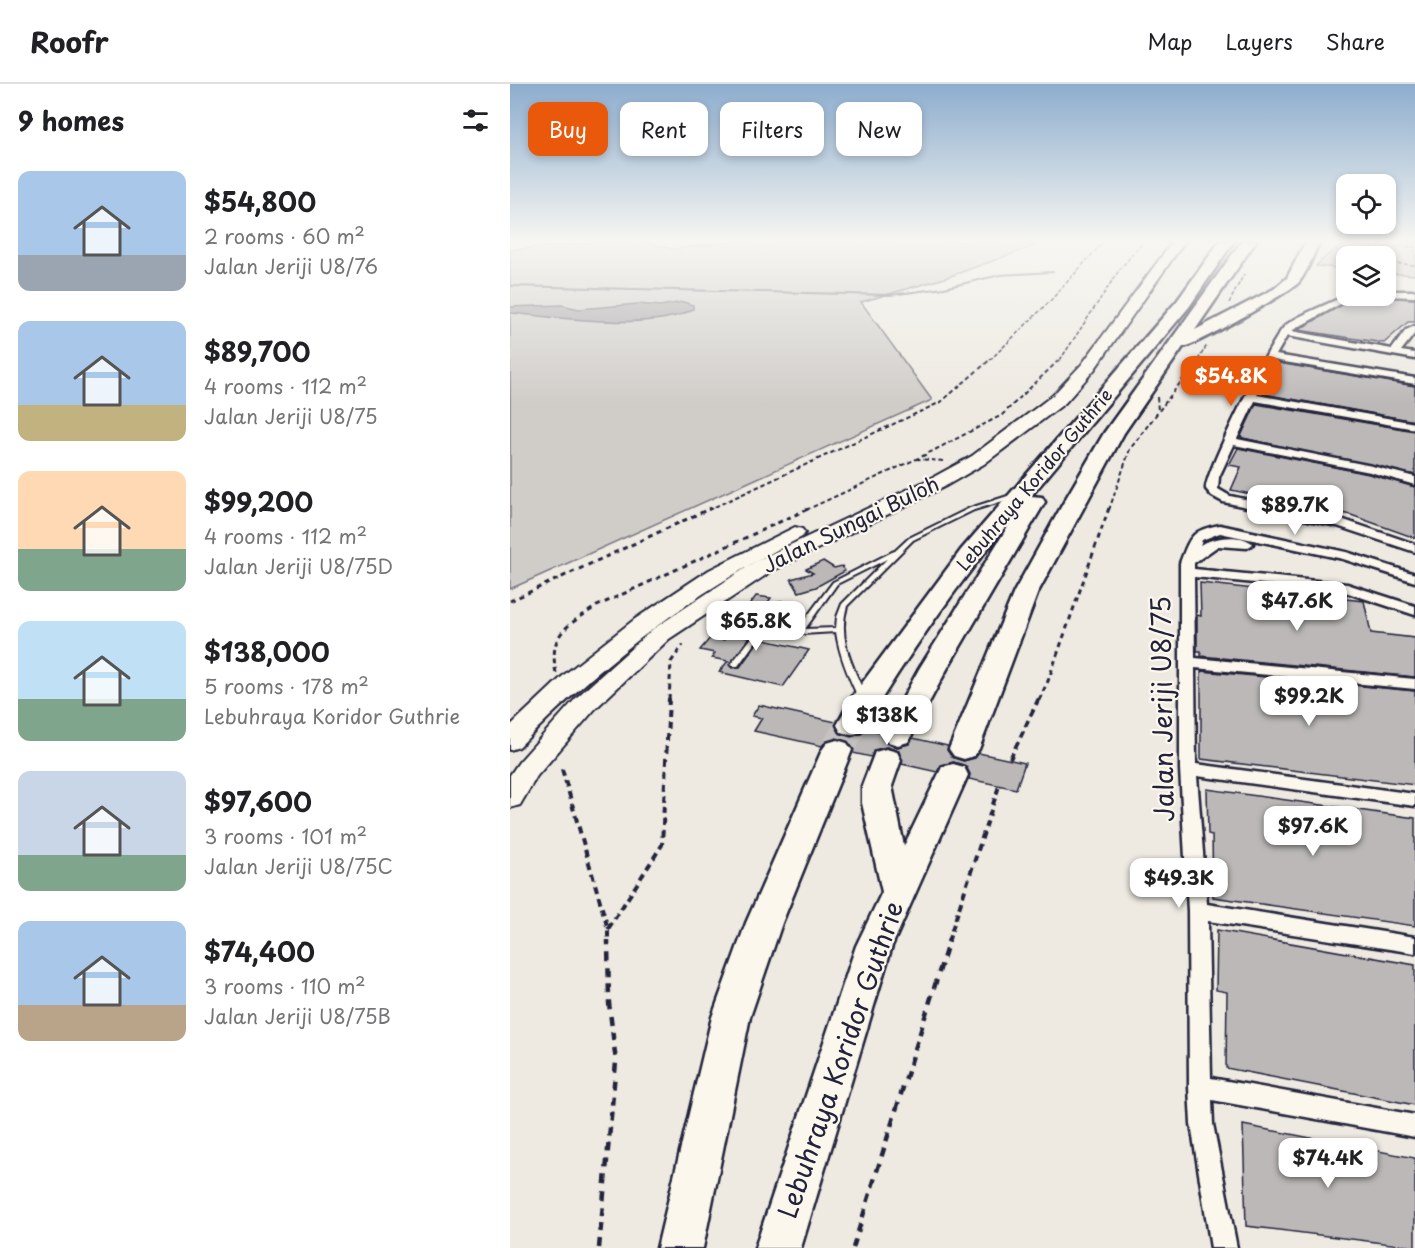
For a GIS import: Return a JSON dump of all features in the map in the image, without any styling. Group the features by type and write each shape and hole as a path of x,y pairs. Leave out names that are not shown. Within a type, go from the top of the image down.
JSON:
{"highway":[{"name":"Jalan Sungai Buloh","path":"510,798 528,769 586,703 661,634 764,566 937,483 978,460 1059,399 1088,367 1140,295"},
{"name":"Lebuhraya Koridor Guthrie","path":"680,1248 731,1017 764,923 844,737 864,701 969,555 1190,295"},
{"name":"Lebuhraya Koridor Guthrie","path":"778,1248 874,946 958,762 1026,592 1114,434 1150,379 1217,295"},
{"path":"1174,350 1220,321 1272,295"},
{"name":"Jalan Sungai Buloh","path":"510,741 541,709 615,644 709,578 763,548 944,461 1014,419 1042,395 1072,363 1090,337"},
{"path":"898,891 878,803 878,786 892,748 933,669 1033,504 1070,458 1114,434"}],"street":[{"path":"1336,303 1292,324 1270,357 1211,481 1212,490 1231,500 1358,527 1415,548"},
{"path":"1395,352 1409,332 1415,329"},
{"path":"1287,333 1415,356"},
{"path":"1270,357 1415,381"},
{"path":"1252,397 1415,426"},
{"path":"1230,441 1372,469 1415,481"},
{"name":"Jalan Jeriji U8/75","path":"1224,1248 1202,1124 1198,911 1188,769 1187,568 1196,538 1208,531 1220,529 1346,556 1415,579"},
{"path":"1415,588 1291,551 1231,542 1205,544 1187,568 1347,588 1415,611"},
{"path":"1186,662 1415,684"},
{"path":"1188,769 1415,800"},
{"path":"1198,911 1415,945"},
{"path":"1200,1087 1415,1126"}],"lane":[{"path":"864,701 844,655 838,619 844,605 911,539 940,522 972,509 1023,494"},
{"path":"798,634 835,583 899,551"},
{"path":"735,664 782,604"},
{"path":"759,632 798,634 818,630 839,630"}],"path":[{"path":"510,601 941,402 983,367 1054,295"},
{"path":"556,673 550,655 558,633 597,606 915,459 1002,415 1066,354 1103,295"},
{"path":"1225,311 1230,295"},
{"path":"1010,759 1048,681 1130,449 1152,417 1196,364 1213,335"},
{"path":"915,459 944,461"},
{"path":"608,929 662,845 671,662 683,645"},
{"path":"562,769 608,929 609,1003 616,1062 599,1248"},
{"path":"853,1248 925,1012 999,786"}],"shaded area":[{"path":"510,295 884,295 861,302 932,400 510,589"},
{"path":"683,302 693,305 693,309 676,316 654,320 577,320 510,313 510,307 562,305 579,309 638,304 660,306"}],"building":[{"path":"1396,298 1415,299 1415,322 1408,322 1384,343 1298,330 1340,306 1396,306"},
{"path":"1278,363 1415,386 1415,421 1263,394"},
{"path":"1256,404 1415,431 1415,475 1243,438 1241,436"},
{"path":"1238,448 1369,474 1415,487 1415,538 1351,515 1231,490 1241,467 1229,465"},
{"path":"823,561 834,568 842,566 845,571 816,587 799,592 791,579 813,573 806,569"},
{"path":"1200,583 1364,601 1371,633 1415,638 1415,677 1201,656 1201,651 1197,651 1197,615 1201,616"},
{"path":"756,596 771,598 744,636 750,637 729,665 732,668 740,667 760,639 809,650 783,687 719,672 728,661 712,658 715,653 700,650 711,637 724,640"},
{"path":"1201,671 1415,691 1415,785 1201,759"},
{"path":"759,705 836,722 835,726 839,733 850,737 862,734 866,728 882,732 881,736 886,743 897,747 909,744 913,738 948,746 947,750 952,757 963,761 975,758 979,753 1025,763 1016,789 969,779 970,774 966,766 954,762 941,765 937,772 902,764 899,751 887,747 874,750 871,757 853,753 854,749 849,742 838,738 826,741 822,746 754,731 762,718 752,716"},
{"path":"1207,789 1415,818 1415,926 1213,897 1212,835 1208,834"},
{"path":"1217,930 1415,965 1415,1105 1226,1068 1227,992 1216,990"},
{"path":"1243,1125 1415,1158 1415,1247 1246,1226"}],"tunnel":[{"path":"837,750 851,725"}]}
